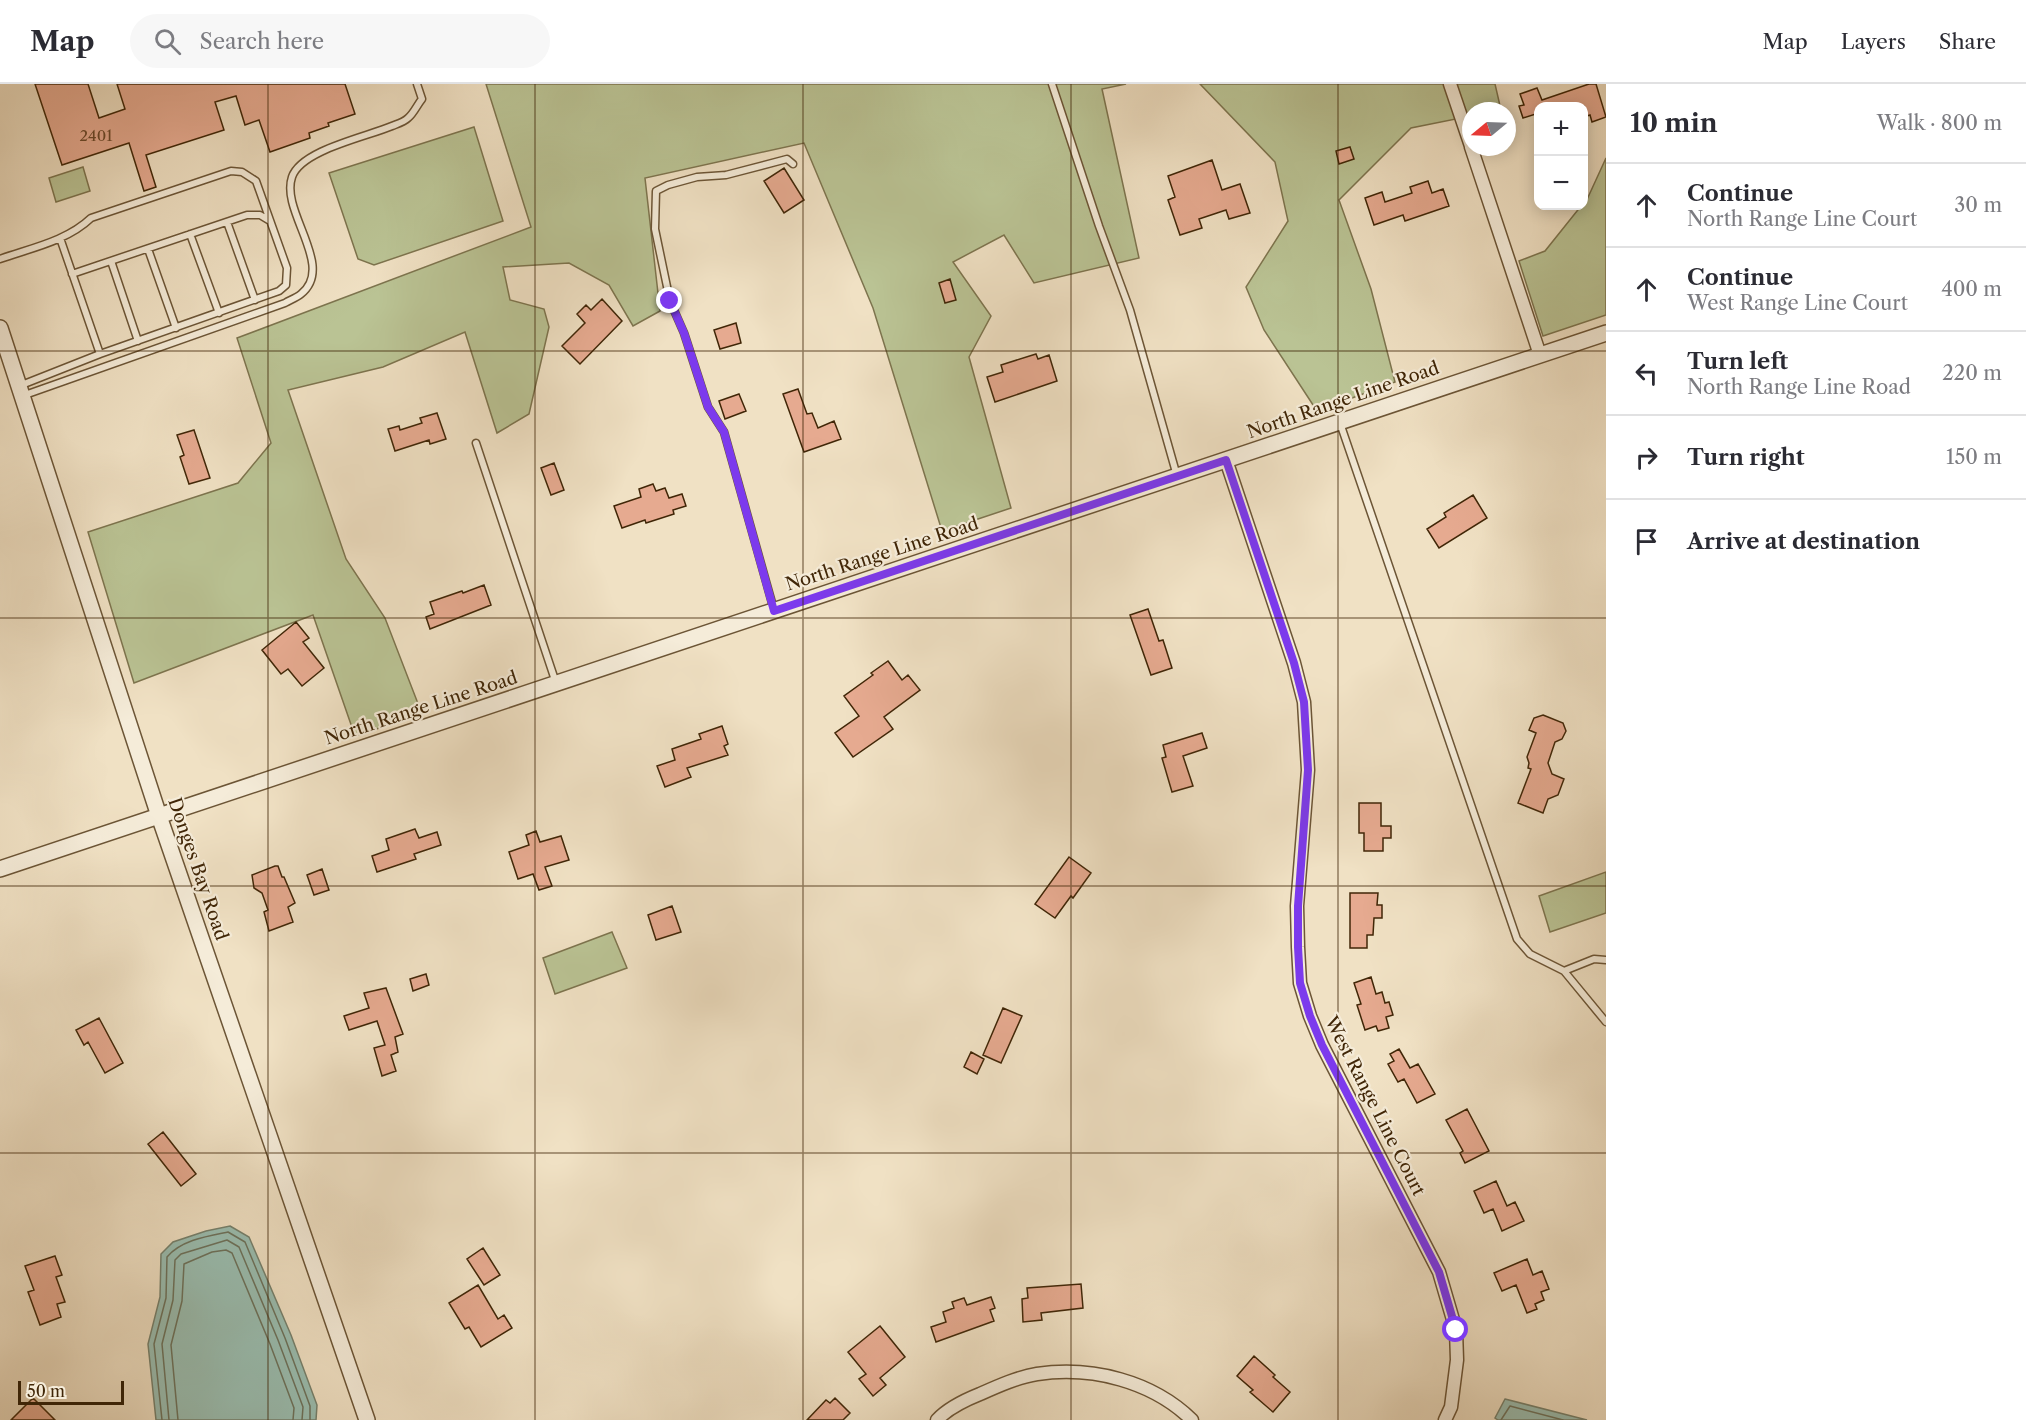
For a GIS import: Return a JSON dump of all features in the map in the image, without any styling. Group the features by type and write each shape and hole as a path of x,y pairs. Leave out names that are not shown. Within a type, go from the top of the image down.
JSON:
{"street":[{"path":"1450,84 1462,120"},
{"path":"1474,156 1540,355"},
{"name":"Donges Bay Road","path":"0,328 159,816 367,1420"},
{"name":"North Range Line Road","path":"0,869 1606,333"},
{"name":"West Range Line Court","path":"1226,460 1294,663 1304,702 1308,770 1298,906 1300,983 1322,1045 1439,1272 1456,1330 1457,1360 1453,1395 1445,1420"},
{"path":"937,1420 965,1400 994,1387 1036,1374 1071,1372 1114,1377 1151,1390 1192,1420"}],"lane":[{"path":"20,391 285,303 301,294 311,282 314,268 293,206 290,188 292,176 300,163 314,154 408,119 422,99 417,84"},
{"path":"1052,84 1099,226 1130,310 1178,476"},
{"path":"774,611 724,432 708,407 684,333 670,301 655,229 656,191 668,185 697,177 726,175 787,159 794,164"},
{"path":"0,259 60,238 81,228 92,218 231,171 242,172 256,180 287,268 286,285 279,291 100,354 20,391"},
{"path":"72,274 247,215 260,215 270,222"},
{"path":"227,222 255,300"},
{"path":"190,234 219,313"},
{"path":"60,238 100,354"},
{"path":"148,249 176,328"},
{"path":"111,261 138,341"},
{"path":"1340,422 1517,939 1530,954 1564,971 1606,1022"},
{"path":"476,443 556,683"},
{"path":"1564,971 1594,959 1606,960"}],"green space":[{"path":"486,84 1126,84 1102,89 1139,258 1034,283 1004,235 953,262 991,316 969,357 1011,508 942,531 873,308 804,143 645,178 660,311 633,326 609,285 569,263 503,267 510,300 544,309 549,327 529,414 497,433 465,332 383,367 288,390 346,559 385,618 422,714 355,736 313,615 134,683 88,532 238,483 271,443 237,338 531,227"},
{"path":"1200,84 1495,84 1499,102 1462,102 1462,118 1411,128 1339,200 1371,289 1395,382 1317,411 1264,330 1246,287 1288,221 1275,162"},
{"path":"474,127 503,221 374,265 358,259 329,173"},
{"path":"1606,158 1606,315 1543,336 1519,261 1545,251 1578,210 1588,210 1588,197"},
{"path":"83,167 90,191 56,202 49,178"},
{"path":"1606,872 1606,913 1550,932 1539,896"},
{"path":"612,932 627,968 555,994 543,958"}],"water":[{"path":"230,1226 249,1237 291,1335 317,1405 316,1420 156,1420 148,1344 160,1297 161,1254 173,1242"},
{"path":"1505,1399 1587,1420 1498,1420 1495,1418"}],"building":[{"path":"35,84 88,84 99,118 125,109 117,84 345,84 355,114 328,123 329,126 309,133 310,138 270,152 259,120 245,125 236,96 215,102 224,130 146,155 156,187 144,191 129,143 62,165"},
{"path":"1589,84 1596,84 1606,117 1592,122 1590,115 1588,116 1588,102 1534,102 1534,115 1523,118 1519,106 1524,105 1520,94 1537,88 1542,100"},
{"path":"1350,147 1354,159 1339,164 1336,151"},
{"path":"1212,160 1222,190 1240,184 1250,213 1229,219 1226,210 1199,219 1202,228 1180,235 1168,200 1175,197 1168,176"},
{"path":"784,168 804,200 784,213 764,181"},
{"path":"1428,181 1432,193 1443,189 1449,206 1405,221 1403,215 1374,225 1365,198 1382,192 1385,202 1412,193 1410,187"},
{"path":"950,279 956,300 945,303 939,283"},
{"path":"602,299 622,321 580,364 562,346 585,323 577,314 586,305 591,310"},
{"path":"736,323 741,343 720,349 714,330"},
{"path":"1036,354 1038,359 1049,355 1057,381 995,402 987,377 1003,372 1001,365"},
{"path":"798,389 807,414 812,413 818,428 834,421 841,439 804,452 783,394"},
{"path":"739,394 746,411 725,419 719,401"},
{"path":"437,413 446,439 430,444 429,440 395,451 388,429 399,426 400,430 422,423 420,418"},
{"path":"194,430 210,478 189,484 180,457 184,455 177,435"},
{"path":"554,463 564,490 551,495 541,468"},
{"path":"653,484 656,491 665,488 669,498 682,494 686,506 673,510 674,514 622,528 614,506 641,497 639,489"},
{"path":"1473,495 1487,518 1439,548 1427,529 1446,517 1444,513"},
{"path":"484,585 491,605 430,629 426,617 434,614 430,602"},
{"path":"1148,609 1159,641 1163,640 1172,668 1151,675 1130,615"},
{"path":"296,622 309,638 303,642 324,668 302,686 288,669 281,674 262,650"},
{"path":"888,661 902,680 908,675 920,690 884,717 893,729 853,757 835,733 859,716 844,696"},
{"path":"1543,715 1563,723 1566,731 1562,739 1555,742 1548,763 1552,774 1564,779 1558,795 1548,799 1543,813 1518,803 1531,769 1528,768 1527,757 1536,733 1529,730 1534,718"},
{"path":"722,726 728,744 724,746 728,755 687,768 691,777 665,787 657,766 675,760 672,749 701,739 699,734"},
{"path":"1202,733 1207,748 1183,756 1193,786 1172,792 1162,758 1166,757 1163,745"},
{"path":"1359,803 1381,803 1381,826 1391,826 1391,838 1383,838 1383,851 1364,851 1364,833 1359,833"},
{"path":"415,829 419,838 437,832 441,845 414,854 416,859 377,872 372,856 389,850 386,839"},
{"path":"536,831 540,842 561,836 569,860 545,867 552,886 539,890 533,874 518,879 509,852 529,845 526,835"},
{"path":"1069,857 1091,873 1055,918 1035,904"},
{"path":"278,866 284,877 295,903 288,907 293,922 269,931 264,912 268,910 262,893 254,888 252,875"},
{"path":"322,869 329,890 314,895 307,875"},
{"path":"1350,893 1378,893 1377,905 1382,905 1382,918 1374,918 1373,935 1367,935 1367,948 1350,948"},
{"path":"672,906 681,932 656,940 648,915"},
{"path":"426,974 429,985 413,991 410,979"},
{"path":"1371,977 1376,994 1382,992 1385,1003 1389,1002 1393,1015 1386,1017 1389,1028 1378,1031 1376,1026 1365,1030 1357,1005 1361,1004 1354,983"},
{"path":"386,988 403,1034 395,1037 398,1052 391,1055 396,1071 382,1076 374,1048 385,1045 377,1021 349,1030 344,1016 369,1008 364,993"},
{"path":"1003,1008 1022,1016 1001,1063 983,1055"},
{"path":"99,1018 123,1063 105,1073 88,1042 84,1045 76,1030"},
{"path":"1399,1049 1410,1068 1418,1064 1435,1094 1417,1103 1404,1079 1398,1082 1388,1064 1394,1061 1390,1054"},
{"path":"971,1052 984,1059 977,1074 964,1067"},
{"path":"1467,1109 1489,1151 1465,1163 1460,1153 1463,1151 1446,1120"},
{"path":"163,1132 196,1174 181,1186 148,1144"},
{"path":"1496,1181 1507,1206 1515,1202 1524,1221 1502,1231 1493,1209 1484,1213 1474,1191"},
{"path":"483,1248 500,1275 484,1285 467,1259"},
{"path":"55,1256 62,1275 56,1277 65,1302 57,1304 61,1317 40,1325 28,1292 34,1290 25,1266"},
{"path":"1527,1259 1533,1275 1542,1271 1549,1289 1541,1292 1544,1300 1535,1304 1537,1309 1527,1313 1516,1285 1502,1291 1494,1273"},
{"path":"1081,1284 1083,1308 1041,1313 1042,1320 1023,1322 1022,1299 1028,1298 1027,1288"},
{"path":"478,1285 498,1319 504,1315 512,1328 481,1347 469,1327 465,1329 449,1303"},
{"path":"991,1297 995,1308 990,1310 994,1321 936,1342 931,1327 946,1322 943,1312 954,1308 952,1302 964,1298 967,1305"},
{"path":"880,1326 905,1357 880,1378 886,1385 873,1396 859,1379 866,1374 848,1352"},
{"path":"1254,1356 1290,1392 1273,1412 1250,1392 1253,1390 1237,1376"},
{"path":"33,1398 55,1420 11,1420"},
{"path":"835,1398 850,1413 843,1420 807,1420 826,1400 830,1403"}],"route":[{"path":"670,301 684,333 708,407 724,432 774,611 1226,460 1294,663 1304,702 1308,770 1298,906 1300,983 1322,1045 1439,1272 1456,1330"}]}
